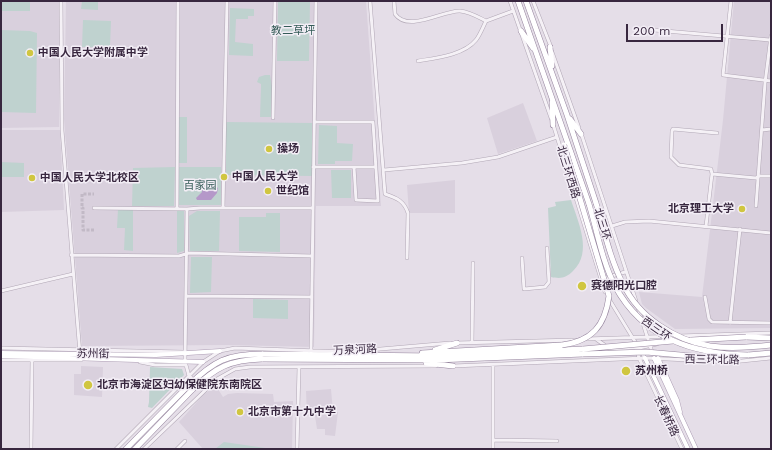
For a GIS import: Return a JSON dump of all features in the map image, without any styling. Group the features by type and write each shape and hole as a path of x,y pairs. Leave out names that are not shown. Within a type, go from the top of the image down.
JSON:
{"highway":[{"name":"北三环","path":"518,1 560,118 588,204"},
{"name":"北三环","path":"526,1 567,116 616,268 623,285 634,303 650,318 668,331 690,341 710,346 729,347 771,345"},
{"path":"520,30 537,54"},
{"path":"550,47 552,73"},
{"path":"552,95 553,125"},
{"path":"567,116 581,134"},
{"path":"399,355 427,352 562,345 581,341 595,331 605,315 608,296 564,145 560,118"},
{"name":"西三环","path":"588,204 608,268 615,285 633,311 646,325 663,336 689,348 708,352 748,355 771,353"},
{"path":"583,351 708,339 771,338"},
{"path":"427,352 457,343"},
{"path":"583,351 646,352 715,358 748,355"},
{"name":"万泉河路","path":"135,449 193,389 214,371 231,362 262,357 399,355 435,356 583,351"},
{"name":"万泉河路","path":"126,449 208,367 222,359 236,354 262,357 401,360 583,351"},
{"path":"401,360 453,366"}],"main road":[{"name":"苏州街","path":"1,353 80,351 180,355 185,353 220,352"},
{"name":"苏州街","path":"1,356 82,359 140,359 185,363 203,362"},
{"name":"长春桥路","path":"645,358 688,449"},
{"name":"长春桥路","path":"656,358 696,449"}],"street":[{"path":"62,1 62,121 71,255 80,351"},
{"path":"176,209 178,1"},
{"path":"223,208 227,1"},
{"path":"273,118 275,1"},
{"path":"311,352 316,1"},
{"path":"370,1 385,194 399,199 406,207 408,213 407,258"},
{"path":"394,1 395,14 403,20 426,20 460,11 473,14 486,21"},
{"name":"北三环西路","path":"510,1 557,137 607,296 638,348"},
{"path":"534,1 612,226 625,272 656,358"},
{"path":"731,1 724,76 771,81"},
{"path":"418,61 446,55 470,45 476,40 486,21 513,11"},
{"path":"642,29 770,40"},
{"path":"756,206 760,176 762,130 771,36"},
{"path":"314,122 373,122 378,201 356,200 354,167"},
{"path":"706,226 712,174 711,169 679,165 672,157 672,130 717,133"},
{"path":"762,130 771,130"},
{"path":"384,170 462,163 498,157 557,137"},
{"path":"313,167 376,167"},
{"path":"712,174 756,178 760,176 771,176"},
{"path":"94,208 313,208"},
{"path":"187,209 185,363 189,376 204,390"},
{"path":"612,226 625,222 649,221 771,233"},
{"path":"730,323 740,229"},
{"path":"522,258 524,289 545,287 549,282 547,248"},
{"path":"71,255 178,256 186,254 312,256"},
{"path":"472,343 473,263"},
{"path":"601,279 625,272"},
{"path":"1,291 73,274"},
{"path":"186,296 312,297"},
{"path":"577,340 587,335 594,328 604,310 607,296"},
{"path":"705,297 709,319 711,322 771,323"},
{"path":"642,318 651,329 669,336 771,333"},
{"path":"595,339 610,349 638,348 652,346 669,336"},
{"name":"万泉河路","path":"116,449 203,362 220,352 229,349 248,347 311,352 346,352 457,343 669,336"},
{"name":"苏州街","path":"1,348 80,351"},
{"path":"638,348 645,358"},
{"name":"长春桥路","path":"638,348 639,358 682,449"},
{"path":"229,349 236,369"},
{"path":"605,359 610,349"},
{"path":"220,352 223,375"},
{"name":"万泉河路","path":"144,449 204,390 223,375 236,369 493,365 645,358"},
{"name":"西三环北路","path":"645,358 732,362 771,358"},
{"name":"苏州街","path":"1,360 82,359"},
{"path":"31,449 32,360"},
{"path":"203,362 223,375"},
{"path":"493,365 493,449"},
{"path":"297,449 299,367"},
{"path":"177,449 185,440"},
{"path":"493,440 557,441"}],"shaded area":[{"name":"中国人民大学附属中学","path":"1,1 59,1 59,127 1,128"},
{"name":"中国人民大学","path":"66,1 366,1 381,206 316,206 314,347 228,345 82,346 64,119"},
{"name":"北京理工大学","path":"734,1 771,1 771,328 675,329 642,304 639,292 702,297 723,120"},
{"path":"523,103 537,141 498,154 487,118"},
{"name":"中国人民大学北校区","path":"1,130 60,130 64,210 1,212"},
{"path":"455,180 455,213 409,213 407,185"},
{"path":"214,185 218,188 217,193 211,200 197,200 196,198 202,192 202,187 211,187"},
{"name":"北京市海淀区妇幼保健院东南院区","path":"81,366 103,367 102,397 74,395 74,374 81,374"},
{"name":"北京市第十九中学","path":"216,386 223,397 228,394 237,393 273,394 274,402 293,401 292,449 203,449 179,422 204,394"},
{"path":"331,389 333,412 338,412 335,436 325,435 325,429 317,429 315,416 307,416 306,391"}],"green space":[{"path":"1,1 30,1 30,11 1,11"},
{"path":"82,1 98,1 98,10 81,9"},
{"name":"教二草坪","path":"278,1 310,1 309,61 277,61"},
{"path":"230,8 254,9 254,16 248,16 248,19 236,19 235,42 253,44 253,56 229,55"},
{"path":"83,20 111,21 110,47 82,47"},
{"path":"1,30 30,31 37,33 36,113 1,112"},
{"path":"270,75 273,92 272,117 260,117 261,84 257,82 259,77"},
{"path":"178,117 187,117 187,163 178,163"},
{"name":"操场","path":"226,122 312,123 312,176 226,175"},
{"path":"319,125 337,126 337,143 353,144 352,161 335,161 335,164 318,164"},
{"path":"1,162 24,163 24,177 1,177"},
{"path":"175,167 174,206 132,206 133,168"},
{"name":"百家园","path":"178,167 221,167 221,205 178,205"},
{"path":"331,170 351,170 351,198 332,198"},
{"path":"571,200 582,237 582,255 579,263 566,277 551,277 548,208 556,206 555,202"},
{"path":"118,209 133,210 133,251 124,250 125,228 117,228"},
{"path":"177,211 184,211 184,251 177,253"},
{"path":"197,211 220,211 219,251 190,251 189,216"},
{"path":"266,213 280,213 280,252 239,251 239,217 266,217"},
{"path":"191,257 212,257 211,292 190,293"},
{"path":"253,299 288,300 288,319 253,318"},
{"path":"150,367 182,369 184,375 152,408 148,407"},
{"path":"224,442 272,449 215,449"}],"tunnel":[{"path":"94,194 82,194 82,208 83,230 94,230"}],"place":[{"name":"中国人民大学附属中学","path":"30,53"},
{"name":"操场","path":"269,149"},
{"name":"中国人民大学","path":"224,177"},
{"name":"中国人民大学北校区","path":"32,178"},
{"name":"世纪馆","path":"268,191"},
{"name":"北京理工大学","path":"742,209"},
{"name":"赛德阳光口腔","path":"582,286"},
{"name":"苏州桥","path":"626,371"},
{"name":"北京市海淀区妇幼保健院东南院区","path":"88,385"},
{"name":"北京市第十九中学","path":"240,412"}]}
